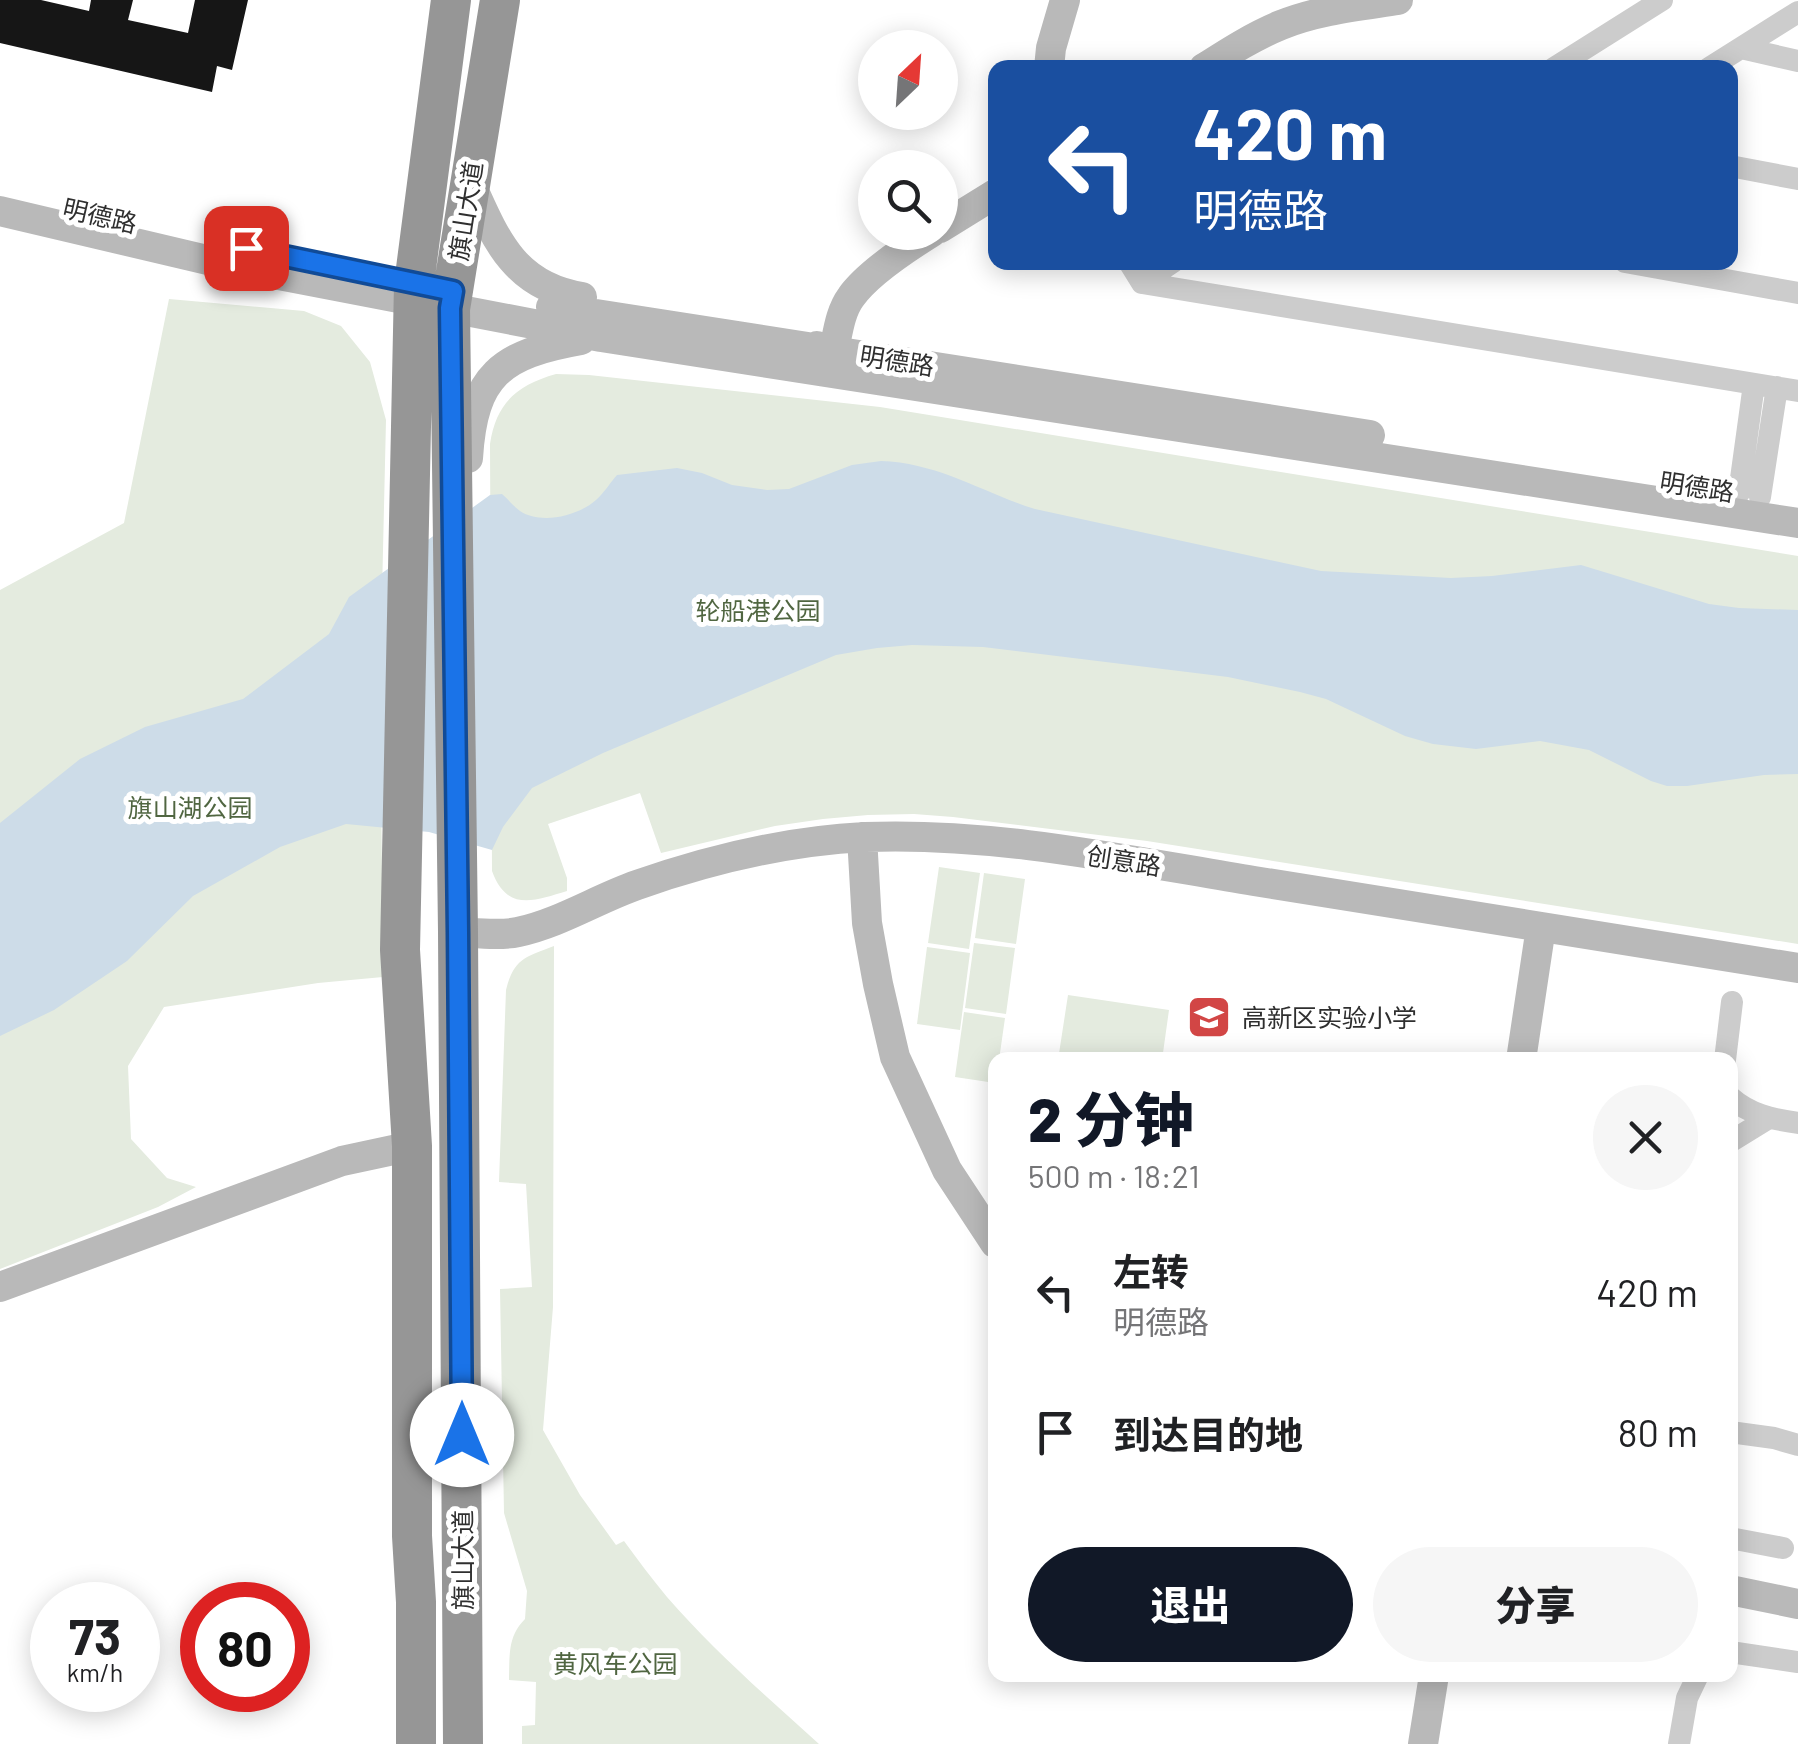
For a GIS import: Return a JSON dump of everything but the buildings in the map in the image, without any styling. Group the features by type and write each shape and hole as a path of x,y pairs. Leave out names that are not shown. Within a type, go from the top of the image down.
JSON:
{"highway":[{"name":"旗山大道","path":"416,1744 412,1146 400,950 432,296 451,0"},
{"name":"旗山大道","path":"464,1744 452,560 432,296 470,180 500,0"},
{"path":"398,1744 416,1602"}],"street":[{"path":"1050,60 1065,0"},
{"path":"1217,60 1280,25 1319,13 1398,0"},
{"path":"1567,60 1662,0"},
{"path":"1722,60 1798,12"},
{"path":"1742,48 1798,60"},
{"path":"1738,168 1798,179"},
{"path":"470,180 500,244 512,261 541,285 568,295 647,308 834,350 841,317 852,296 905,250"},
{"name":"明德路","path":"0,192 432,296"},
{"path":"958,217 988,198"},
{"name":"明德路","path":"0,211 237,267 834,350 1798,502"},
{"path":"1134,270 1142,283 1776,387 1749,495"},
{"path":"1142,283 1162,270"},
{"path":"1668,270 1798,294"},
{"path":"432,296 601,337 1798,524"},
{"path":"452,560 472,414 484,388 510,362 530,352 601,337"},
{"path":"862,838 870,939 895,1058 947,1170 988,1232"},
{"name":"创意路","path":"458,932 514,933 551,922 604,896 702,863 783,845 862,838 960,839 1021,845 1798,968"},
{"path":"1523,1052 1541,927"},
{"path":"1726,1052 1732,1002"},
{"path":"1738,1104 1769,1118 1798,1123"},
{"path":"1738,1137 1769,1118"},
{"path":"0,1287 342,1161 412,1146"},
{"path":"1738,1433 1798,1445"},
{"path":"1738,1540 1783,1548"},
{"path":"1738,1592 1798,1604"},
{"path":"1738,1653 1798,1662"},
{"path":"1423,1744 1433,1682"},
{"path":"1680,1744 1687,1698 1695,1682"}],"green space":[{"name":"旗山湖公园","path":"169,299 304,311 341,326 370,362 386,420 380,680 383,977 164,1007 128,1066 131,1139 167,1178 196,1187 158,1207 0,1269 0,590 124,523"},
{"name":"轮船港公园","path":"556,374 880,407 1798,556 1798,944 1147,841 953,817 914,814 823,819 775,826 661,853 640,793 548,824 567,878 567,891 533,900 514,898 505,893 492,871 490,444 497,417 511,398 530,384"},
{"path":"939,867 980,873 969,949 928,943"},
{"path":"984,873 1025,879 1016,944 975,938"},
{"path":"974,943 1015,948 1006,1014 965,1008"},
{"name":"黄风车公园","path":"554,946 553,1307 543,1430 580,1495 616,1545 624,1541 703,1636 819,1744 522,1744 522,1726 535,1725 536,1682 509,1680 511,1647 525,1619 527,1591 504,1513 500,1289 532,1287 526,1184 499,1182 506,990 522,960"},
{"path":"927,947 970,953 960,1030 917,1024"},
{"path":"1068,995 1169,1010 1163,1052 1059,1052"},
{"path":"964,1012 1005,1018 1000,1052 988,1052 988,1082 955,1077"}],"water":[{"path":"881,461 922,467 1035,509 1321,571 1451,578 1581,565 1709,604 1798,610 1798,774 1667,786 1589,750 1540,741 1476,749 1433,744 1405,736 1326,699 1228,677 983,647 877,648 836,655 603,753 532,788 503,827 492,850 429,832 346,824 280,847 193,896 127,961 54,1010 0,1036 0,823 80,759 145,727 243,699 329,634 349,597 490,495 502,494 520,511 549,518 588,506 617,475 677,468 732,485 789,489 852,465"}],"place":[{"name":"高新区实验小学","path":"1209,1017"}],"route":[{"path":"246,248 453,291 450,308 462,1435"}]}
